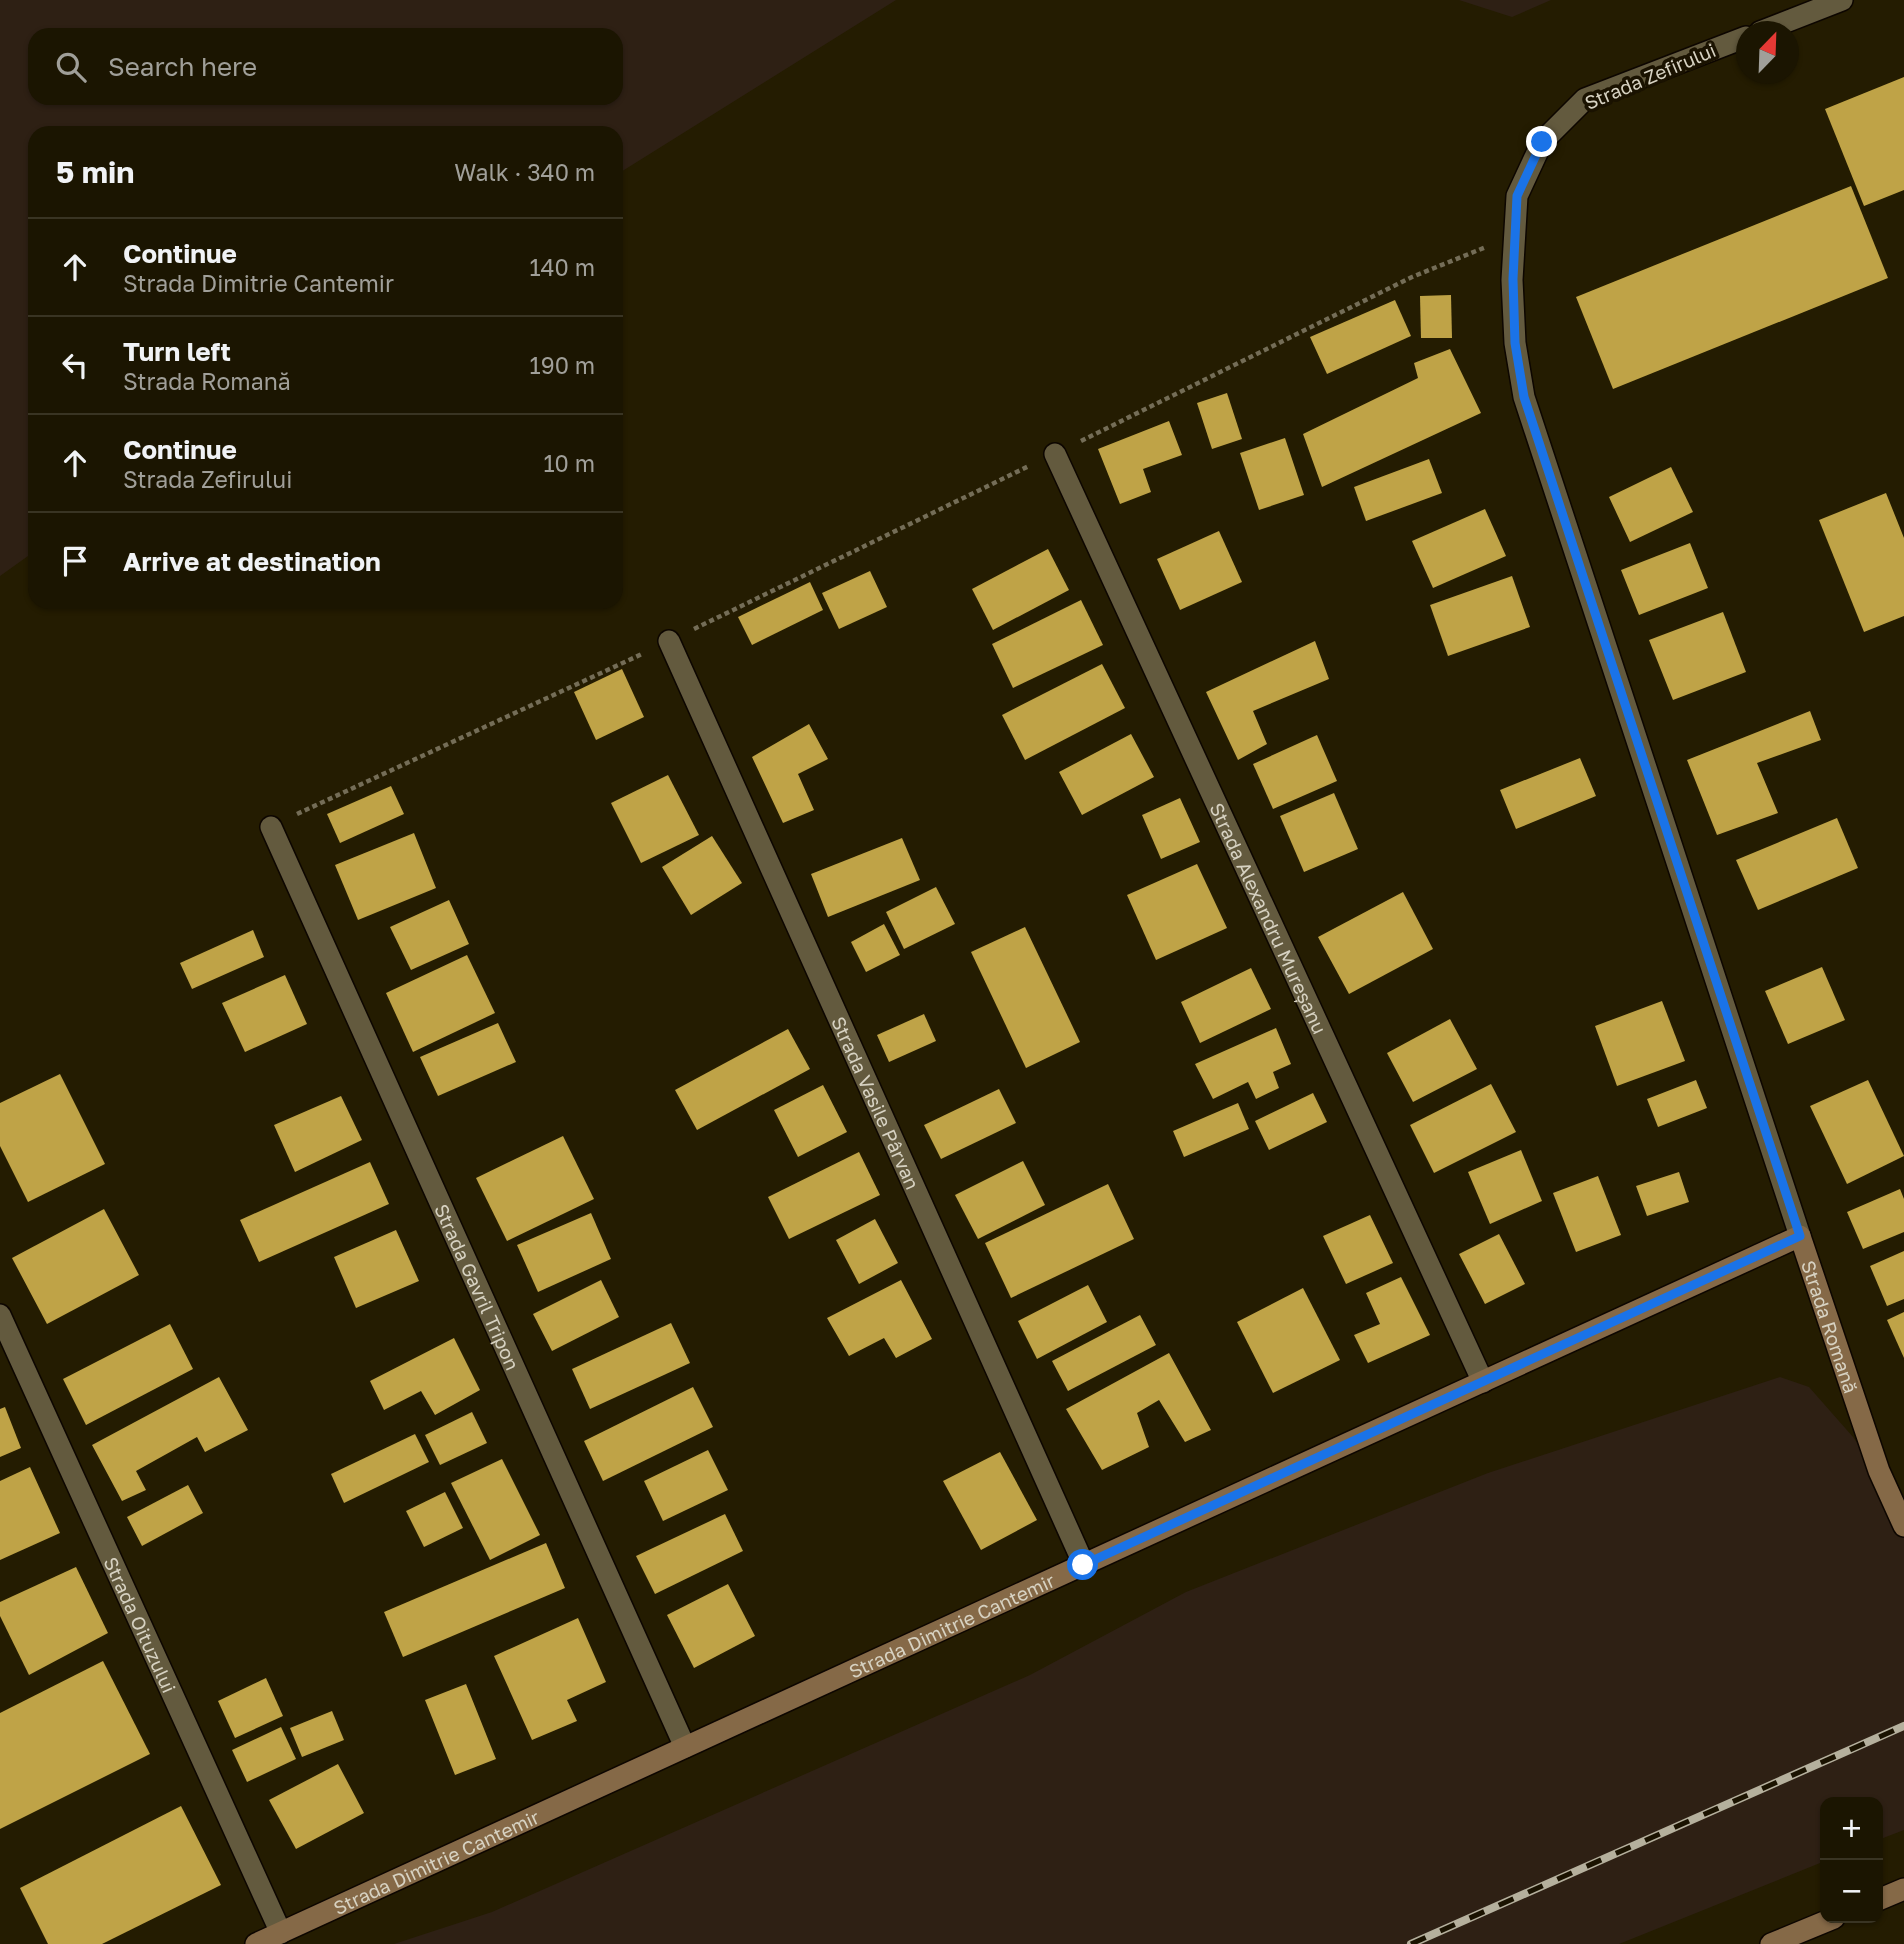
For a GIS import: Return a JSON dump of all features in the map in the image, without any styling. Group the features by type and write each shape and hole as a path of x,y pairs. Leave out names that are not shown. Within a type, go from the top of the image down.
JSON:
{"street":[{"path":"1788,21 1842,0"},
{"name":"Strada Zefirului","path":"1517,196 1542,142 1585,99 1736,41"},
{"name":"Strada Romană","path":"1517,196 1513,279 1515,343 1524,397 1878,1471 1904,1526"},
{"name":"Strada Alexandru Mureșanu","path":"1055,454 1483,1382"},
{"name":"Strada Vasile Pârvan","path":"669,641 1083,1565"},
{"name":"Strada Gavril Tripon","path":"271,827 685,1747"},
{"name":"Strada Dimitrie Cantemir","path":"256,1944 1800,1236"},
{"name":"Strada Oituzului","path":"0,1315 281,1933"},
{"path":"1883,1898 1904,1889"},
{"path":"1772,1944 1822,1923"}],"path":[{"path":"271,827 669,641 1412,277 1515,235"}],"shaded area":[{"path":"0,0 896,0 623,171 623,126 28,126 28,556 0,576"},
{"path":"1459,0 1551,0 1512,17"},
{"path":"1780,1377 1809,1387 1853,1437 1904,1510 1904,1830 1883,1838 1883,1797 1820,1797 1820,1863 1619,1944 394,1944 492,1912 1030,1675 1186,1592 1488,1473"}],"building":[{"path":"1904,77 1904,190 1864,206 1825,109"},
{"path":"1851,186 1888,278 1613,389 1576,297"},
{"path":"1451,295 1452,338 1421,338 1420,296"},
{"path":"1395,300 1411,336 1327,374 1310,337"},
{"path":"1450,349 1481,413 1322,487 1303,434 1418,378 1414,363"},
{"path":"1227,393 1242,439 1212,449 1197,403"},
{"path":"1169,421 1182,455 1143,469 1151,492 1120,504 1098,449"},
{"path":"1285,438 1304,495 1259,510 1240,453"},
{"path":"1429,459 1442,493 1366,521 1354,487"},
{"path":"1671,467 1693,512 1630,542 1609,497"},
{"path":"1886,493 1904,538 1904,616 1864,632 1819,520"},
{"path":"1485,509 1506,556 1433,588 1412,541"},
{"path":"1219,531 1242,582 1180,610 1157,559"},
{"path":"1690,543 1708,588 1639,615 1621,570"},
{"path":"1048,549 1069,590 993,630 972,589"},
{"path":"870,571 887,607 839,629 822,593"},
{"path":"1512,576 1530,627 1448,656 1430,605"},
{"path":"810,582 823,610 752,645 738,617"},
{"path":"1081,600 1103,645 1013,688 992,644"},
{"path":"1723,612 1746,672 1673,700 1649,640"},
{"path":"1315,641 1329,679 1253,711 1267,744 1238,760 1206,692"},
{"path":"1102,664 1125,708 1025,760 1002,715"},
{"path":"622,669 644,717 596,740 574,692"},
{"path":"1810,711 1821,740 1757,763 1778,813 1717,835 1687,760"},
{"path":"809,724 828,759 798,774 814,810 783,823 752,757"},
{"path":"1131,734 1154,777 1082,815 1059,772"},
{"path":"1317,735 1337,781 1273,809 1253,764"},
{"path":"1580,758 1596,796 1516,829 1500,790"},
{"path":"668,775 699,835 641,863 611,803"},
{"path":"391,786 404,814 340,843 327,814"},
{"path":"1334,793 1358,849 1304,872 1280,816"},
{"path":"1180,798 1200,842 1161,859 1142,815"},
{"path":"1837,818 1858,868 1758,910 1736,860"},
{"path":"414,833 436,888 358,920 335,865"},
{"path":"712,836 742,883 691,915 662,867"},
{"path":"902,838 920,880 828,917 811,874"},
{"path":"1197,864 1227,928 1156,960 1127,895"},
{"path":"936,887 955,924 904,949 886,912"},
{"path":"1403,892 1433,949 1349,994 1318,937"},
{"path":"449,900 469,944 411,970 390,927"},
{"path":"884,924 900,955 866,972 851,942"},
{"path":"1025,927 1080,1042 1026,1068 971,952"},
{"path":"253,930 264,957 192,989 180,963"},
{"path":"467,955 495,1013 413,1052 386,993"},
{"path":"1822,967 1845,1020 1788,1044 1765,991"},
{"path":"1251,968 1271,1009 1200,1043 1181,1002"},
{"path":"285,975 307,1024 245,1052 222,1003"},
{"path":"1662,1001 1685,1061 1617,1086 1595,1026"},
{"path":"924,1014 936,1041 889,1062 877,1035"},
{"path":"1450,1019 1477,1069 1413,1102 1387,1053"},
{"path":"498,1023 516,1062 438,1096 420,1057"},
{"path":"1276,1028 1291,1064 1273,1072 1279,1088 1256,1099 1248,1082 1213,1099 1195,1064"},
{"path":"788,1029 810,1069 697,1130 675,1090"},
{"path":"60,1074 105,1164 28,1202 0,1146 0,1103"},
{"path":"1696,1080 1707,1108 1658,1127 1647,1099"},
{"path":"1868,1080 1904,1156 1847,1184 1810,1106"},
{"path":"1491,1084 1516,1132 1434,1173 1410,1125"},
{"path":"823,1085 847,1132 798,1157 774,1110"},
{"path":"999,1089 1016,1123 941,1159 924,1125"},
{"path":"1313,1093 1327,1122 1269,1150 1255,1121"},
{"path":"341,1096 362,1140 295,1172 274,1125"},
{"path":"1238,1103 1249,1129 1184,1157 1173,1131"},
{"path":"563,1136 594,1199 507,1241 476,1178"},
{"path":"1521,1150 1542,1201 1490,1224 1468,1172"},
{"path":"859,1152 880,1195 789,1239 768,1197"},
{"path":"1023,1161 1045,1205 978,1239 955,1195"},
{"path":"370,1162 389,1204 259,1262 240,1220"},
{"path":"1679,1172 1689,1202 1647,1216 1636,1186"},
{"path":"1598,1176 1621,1235 1576,1252 1553,1193"},
{"path":"1108,1184 1134,1239 1011,1298 985,1243"},
{"path":"1900,1189 1904,1199 1904,1232 1863,1249 1847,1212"},
{"path":"104,1209 139,1275 47,1324 12,1258"},
{"path":"591,1213 611,1259 538,1292 517,1245"},
{"path":"1370,1215 1393,1263 1346,1284 1323,1236"},
{"path":"875,1219 898,1263 859,1284 836,1240"},
{"path":"396,1230 419,1281 356,1308 334,1257"},
{"path":"1499,1234 1525,1284 1485,1304 1459,1254"},
{"path":"1904,1251 1904,1299 1887,1306 1870,1266"},
{"path":"1401,1277 1430,1335 1368,1363 1354,1335 1380,1324 1366,1293"},
{"path":"601,1280 619,1317 552,1351 533,1314"},
{"path":"901,1280 932,1339 896,1358 884,1338 849,1356 827,1318"},
{"path":"1088,1285 1107,1322 1037,1359 1018,1321"},
{"path":"1303,1288 1340,1360 1273,1393 1237,1322"},
{"path":"1904,1312 1904,1358 1887,1320"},
{"path":"1140,1315 1156,1345 1068,1391 1052,1361"},
{"path":"671,1323 690,1363 590,1409 572,1369"},
{"path":"170,1324 193,1369 86,1425 63,1379"},
{"path":"454,1338 480,1390 435,1415 421,1391 384,1410 370,1381"},
{"path":"1169,1353 1211,1430 1185,1442 1159,1400 1137,1413 1149,1447 1102,1470 1066,1409"},
{"path":"219,1377 248,1430 205,1452 197,1437 136,1471 146,1490 122,1501 92,1445"},
{"path":"693,1387 713,1427 603,1481 584,1441"},
{"path":"5,1407 21,1448 0,1457 0,1409"},
{"path":"472,1412 487,1443 440,1465 425,1435"},
{"path":"415,1434 429,1462 344,1503 331,1474"},
{"path":"708,1450 728,1490 663,1521 644,1481"},
{"path":"1000,1452 1037,1520 981,1550 943,1481"},
{"path":"502,1459 540,1535 490,1560 451,1483"},
{"path":"30,1467 60,1533 0,1560 0,1481"},
{"path":"188,1485 203,1513 142,1546 127,1517"},
{"path":"445,1492 463,1528 424,1547 406,1511"},
{"path":"725,1514 743,1551 655,1594 636,1556"},
{"path":"546,1543 565,1588 403,1657 384,1612"},
{"path":"76,1567 108,1633 29,1675 0,1616 0,1602"},
{"path":"728,1584 755,1636 694,1668 667,1615"},
{"path":"578,1618 606,1682 567,1700 577,1721 532,1740 494,1656"},
{"path":"103,1661 150,1754 0,1829 0,1713"},
{"path":"266,1678 283,1716 235,1738 218,1701"},
{"path":"466,1684 496,1759 455,1775 425,1700"},
{"path":"332,1711 344,1740 302,1757 290,1728"},
{"path":"281,1727 296,1759 247,1782 232,1750"},
{"path":"338,1764 364,1813 296,1849 269,1800"},
{"path":"181,1806 221,1885 102,1944 48,1944 20,1888"}],"railway":[{"path":"1411,1944 1904,1726"}],"route":[{"path":"1083,1565 1800,1236 1524,397 1515,343 1513,279 1517,196 1542,142"}]}
